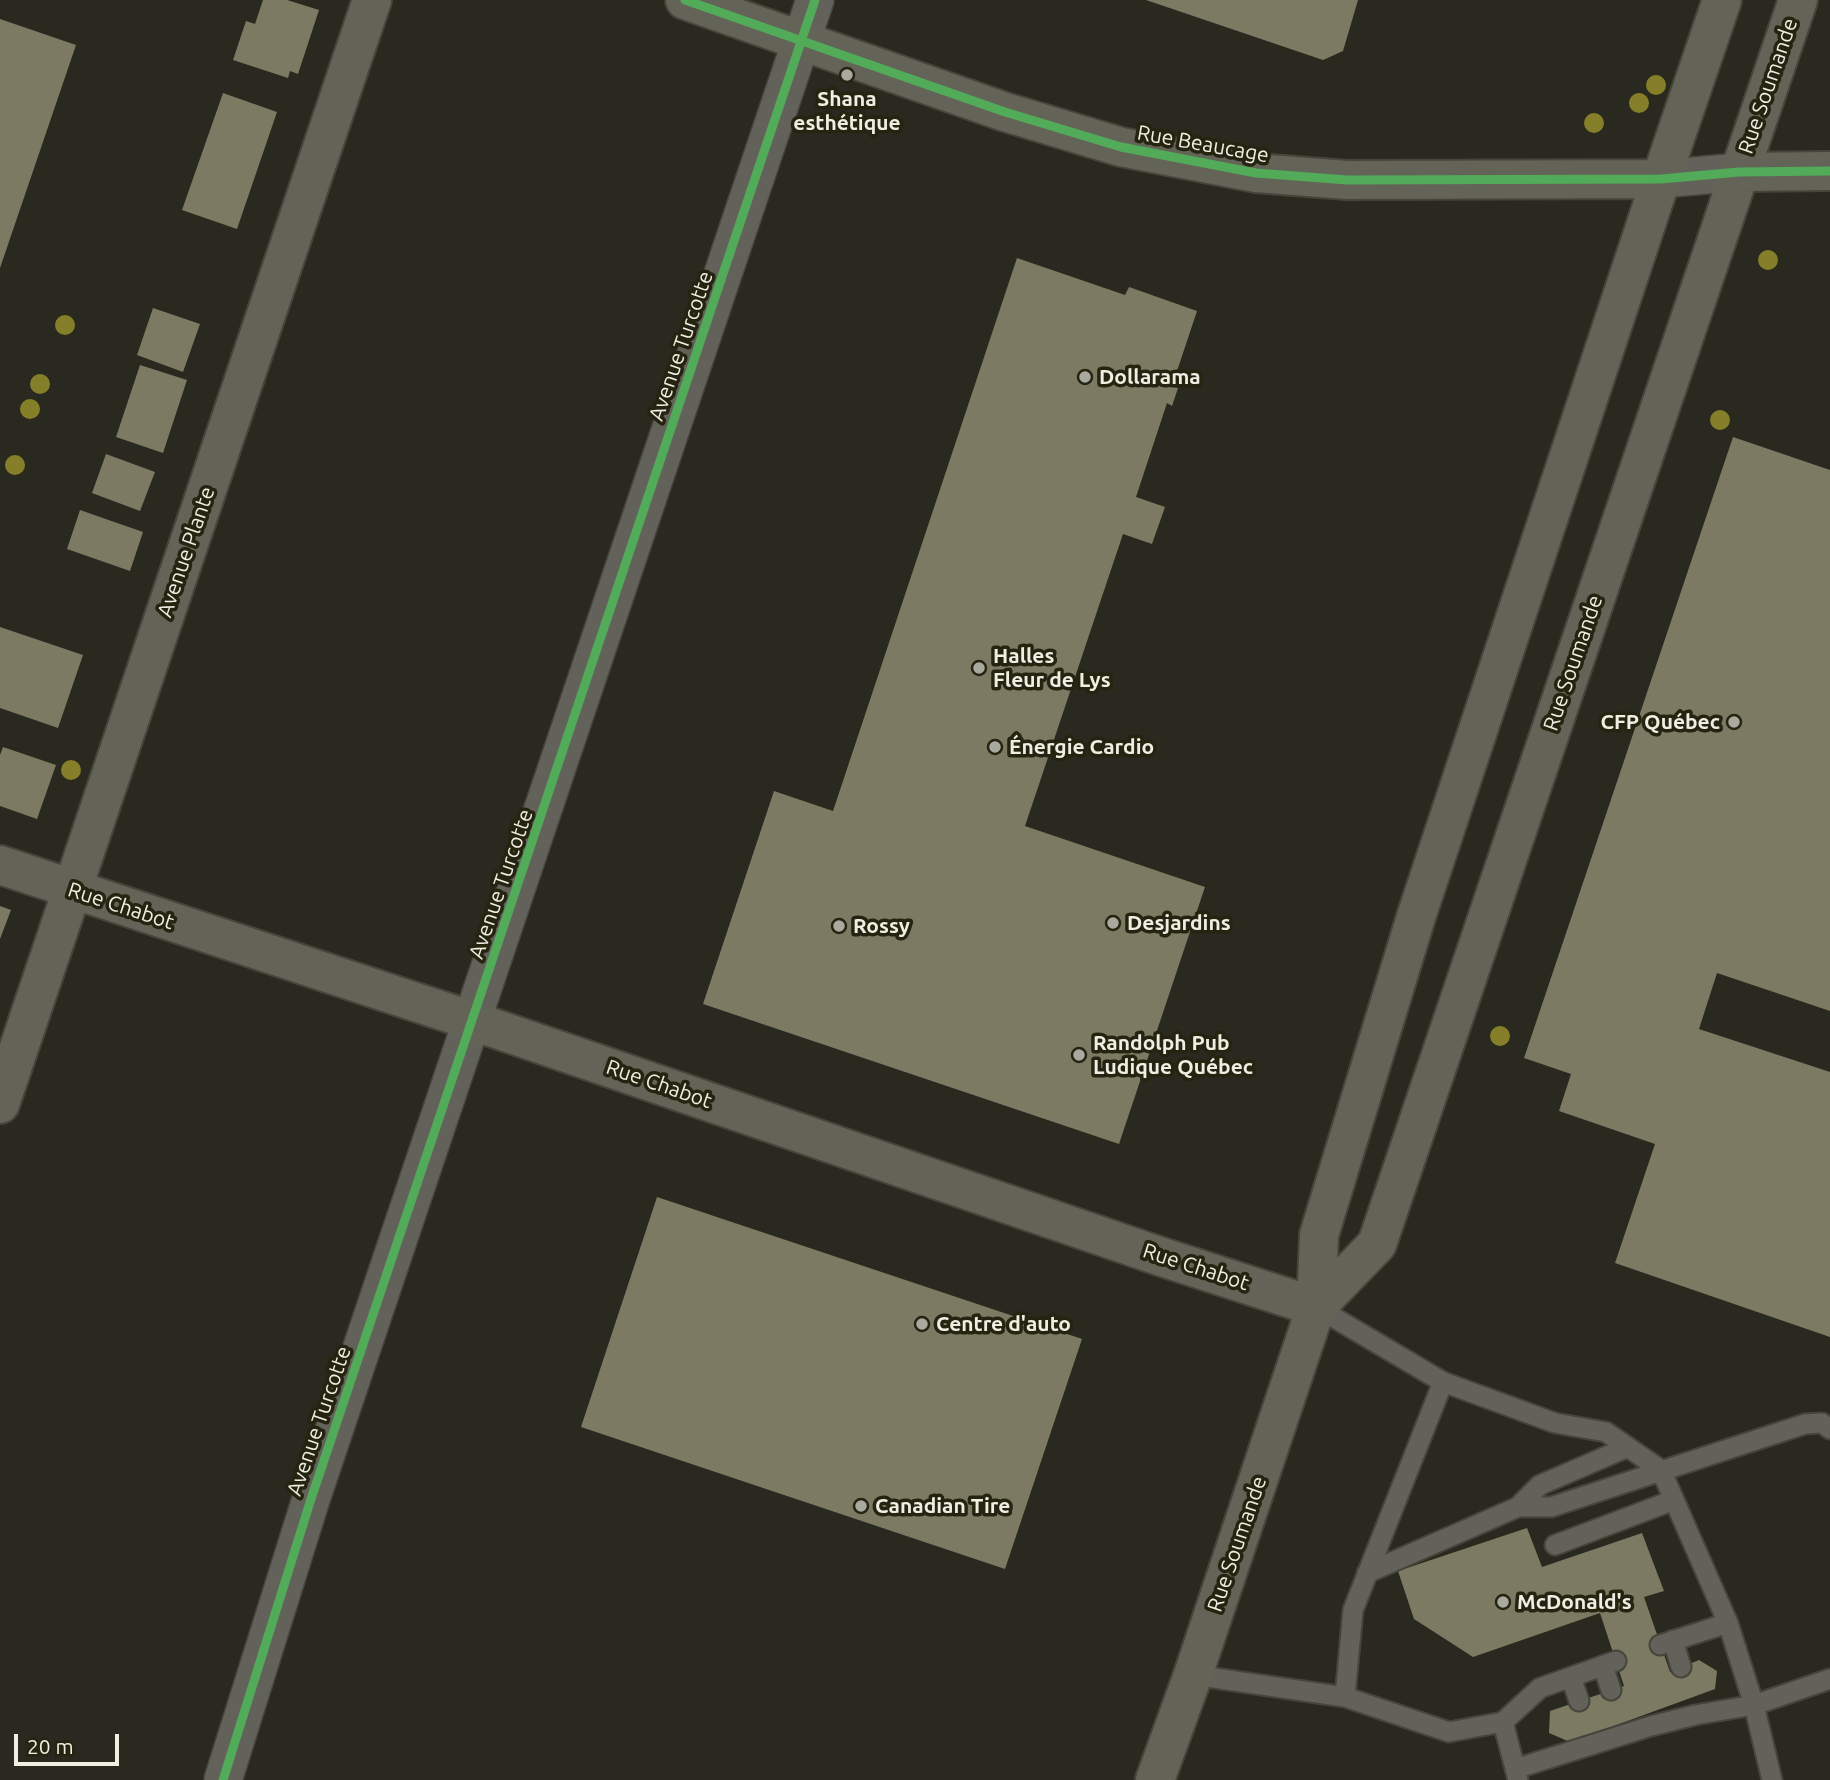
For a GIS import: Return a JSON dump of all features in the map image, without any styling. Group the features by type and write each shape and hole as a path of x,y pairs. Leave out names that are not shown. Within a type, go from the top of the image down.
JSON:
{"street":[{"name":"Avenue Plante","path":"0,1104 372,0"},
{"name":"Rue Beaucage","path":"685,0 1046,125 1121,146 1256,173 1347,180 1661,179 1739,172"},
{"name":"Avenue Turcotte","path":"223,1780 311,1499 815,0"},
{"name":"Rue Soumande","path":"1155,1780 1317,1307 1319,1235 1416,917 1722,0"},
{"name":"Rue Soumande","path":"1317,1307 1377,1244 1798,0"},
{"path":"1739,172 1830,171"},
{"name":"Rue Chabot","path":"0,865 473,1021 1162,1257 1317,1307"}],"lane":[{"path":"1317,1307 1443,1382 1555,1423 1606,1432 1661,1470 1728,1623 1754,1705 1772,1780"},
{"path":"1345,1697 1353,1611 1443,1382"},
{"path":"1518,1507 1552,1507 1805,1424 1822,1423 1830,1429"},
{"path":"1367,1573 1518,1507 1540,1485 1628,1447"},
{"path":"1555,1545 1674,1500"},
{"path":"1681,1667 1666,1643 1728,1623"},
{"path":"1193,1675 1345,1697 1449,1732 1503,1722 1540,1688 1610,1663 1611,1690"},
{"path":"1571,1677 1579,1701"},
{"path":"1503,1722 1517,1775 1593,1739 1693,1706 1754,1705 1830,1679"}],"building":[{"path":"263,0 287,0 319,10 298,74 290,71 288,78 233,60 246,21 255,24"},
{"path":"1146,0 1358,0 1343,51 1323,60"},
{"path":"0,19 76,45 0,268"},
{"path":"223,93 277,112 237,229 182,210"},
{"name":"Halles Fleur de Lys","path":"1017,258 1125,295 1129,287 1197,311 1172,386 1178,388 1172,406 1167,403 1136,497 1165,507 1152,544 1123,534 1025,826 1205,887 1119,1144 703,1004 774,791 833,811"},
{"path":"153,308 200,324 183,372 137,355"},
{"path":"140,365 187,380 163,453 116,437"},
{"name":"CFP Québec","path":"1733,437 1830,470 1830,1011 1717,973 1699,1029 1830,1072 1830,1337 1615,1263 1655,1144 1559,1111 1571,1074 1524,1058"},
{"path":"106,454 155,472 140,511 92,493"},
{"path":"80,510 143,532 130,571 67,549"},
{"path":"0,627 83,655 58,728 0,708"},
{"path":"3,747 56,765 37,819 0,806 0,755"},
{"path":"0,906 11,910 0,939"},
{"path":"657,1197 1082,1339 1005,1569 581,1427"},
{"path":"1527,1528 1542,1567 1642,1533 1664,1591 1644,1597 1670,1672 1699,1660 1717,1671 1715,1689 1570,1742 1549,1733 1550,1711 1624,1686 1600,1613 1473,1657 1414,1619 1398,1571"}],"cycle path":[{"path":"685,0 1005,112 1121,147 1256,173 1347,180 1661,179 1739,172 1830,171"},
{"path":"223,1780 311,1499 815,0"}],"place":[{"name":"Shana esthétique","path":"847,75"},
{"name":"Dollarama","path":"1085,377"},
{"name":"Halles Fleur de Lys","path":"979,668"},
{"name":"CFP Québec","path":"1734,722"},
{"name":"Énergie Cardio","path":"995,747"},
{"name":"Desjardins","path":"1113,923"},
{"name":"Rossy","path":"839,926"},
{"name":"Randolph Pub Ludique Québec","path":"1079,1055"},
{"name":"Centre d'auto","path":"922,1324"},
{"name":"Canadian Tire","path":"861,1506"},
{"name":"McDonald's","path":"1503,1602"}]}
